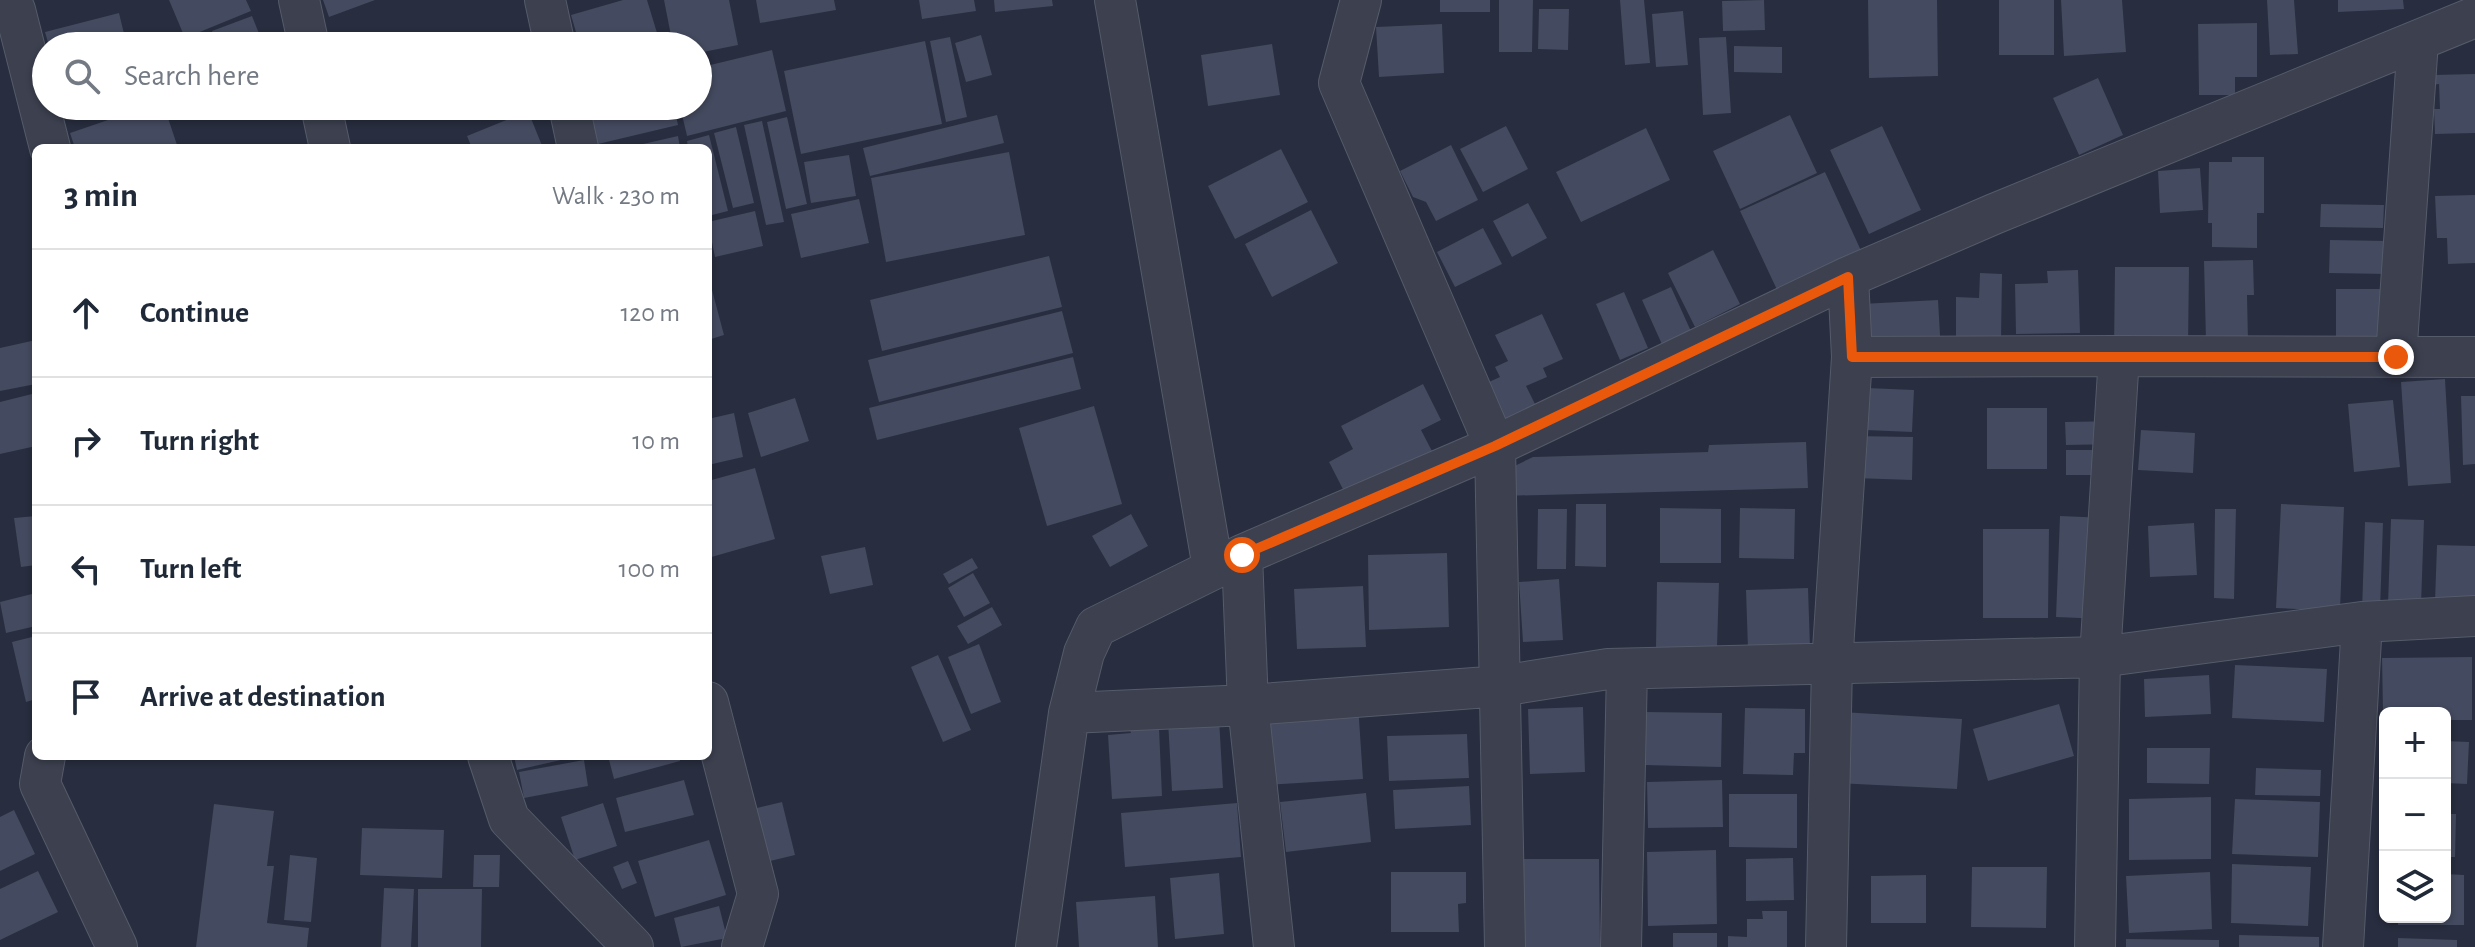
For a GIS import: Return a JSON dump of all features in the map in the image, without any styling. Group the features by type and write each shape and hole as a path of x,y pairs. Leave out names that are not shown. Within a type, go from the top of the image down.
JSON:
{"street":[{"path":"299,0 306,32"},
{"path":"545,0 552,32"},
{"path":"1115,0 1228,562 1248,705 1274,947"},
{"path":"1361,0 1339,83 1495,446 1505,947"},
{"path":"17,9 32,72"},
{"path":"1036,947 1069,713 1084,653 1096,627 1228,562 1495,446 1848,277 2475,17"},
{"path":"2396,357 2418,41"},
{"path":"43,120 49,144"},
{"path":"324,120 329,144"},
{"path":"572,120 577,144"},
{"path":"1826,947 1832,665 1852,357 1848,277"},
{"path":"2095,947 2100,657 2119,356"},
{"path":"1852,357 2475,357"},
{"path":"1069,713 1248,705 1501,686 1608,669 2100,657 2362,622 2475,616"},
{"path":"2343,947 2362,622"},
{"path":"1621,947 1627,669"},
{"path":"712,717 758,894 742,947"},
{"path":"44,760 40,784 117,947"},
{"path":"489,760 509,819 633,947"}],"building":[{"path":"169,0 246,0 251,11 200,32 182,32"},
{"path":"323,0 375,0 329,17"},
{"path":"623,0 647,0 657,32 576,32 571,15"},
{"path":"664,0 729,0 738,45 712,50 712,32 670,32"},
{"path":"756,0 834,0 836,10 760,23"},
{"path":"919,0 974,0 976,11 922,19"},
{"path":"994,0 1052,0 1053,6 995,12"},
{"path":"1440,0 1490,0 1490,12 1440,12"},
{"path":"1499,0 1533,0 1532,52 1499,52"},
{"path":"1620,0 1644,0 1650,63 1625,65"},
{"path":"1764,0 1765,30 1723,31 1722,1"},
{"path":"1868,0 1937,0 1938,76 1869,78"},
{"path":"1999,0 2054,0 2054,55 1999,55"},
{"path":"2061,0 2122,0 2126,52 2064,56"},
{"path":"2267,0 2294,0 2298,54 2270,55"},
{"path":"2338,0 2403,0 2404,9 2338,12"},
{"path":"1539,9 1569,9 1568,50 1538,49"},
{"path":"1683,11 1688,65 1656,67 1652,14"},
{"path":"119,13 124,32 45,32"},
{"path":"252,16 258,32 212,32"},
{"path":"2257,23 2257,77 2235,77 2235,95 2199,95 2198,24"},
{"path":"1442,24 1444,73 1379,77 1376,27"},
{"path":"981,35 992,75 966,82 955,43"},
{"path":"950,37 967,117 946,122 930,41"},
{"path":"1726,37 1731,113 1703,115 1699,38"},
{"path":"925,41 942,124 801,154 784,71"},
{"path":"1272,44 1280,95 1208,106 1201,55"},
{"path":"1734,46 1782,47 1782,73 1734,72"},
{"path":"772,50 786,111 687,136 683,120 712,120 712,65"},
{"path":"2475,74 2475,133 2435,134 2434,109 2440,109 2439,84 2433,85 2433,75"},
{"path":"2098,78 2123,135 2079,155 2053,98"},
{"path":"997,115 1004,143 870,176 863,148"},
{"path":"1790,115 1817,173 1740,209 1713,151"},
{"path":"787,117 807,204 786,209 767,122"},
{"path":"108,120 169,120 177,144 74,144 70,133"},
{"path":"506,120 532,120 541,144 470,144 467,136"},
{"path":"593,120 677,120 678,125 598,144"},
{"path":"762,121 784,222 766,225 744,125"},
{"path":"1506,126 1528,169 1483,192 1460,149"},
{"path":"1882,126 1921,210 1869,234 1830,150"},
{"path":"736,127 754,203 733,208 714,133"},
{"path":"1646,128 1670,180 1581,222 1556,172"},
{"path":"709,135 711,144 687,144 687,141"},
{"path":"678,136 679,144 643,144"},
{"path":"1451,145 1478,200 1436,221 1426,202 1413,197 1400,171"},
{"path":"712,147 728,211 712,215"},
{"path":"1281,149 1308,202 1235,239 1208,186"},
{"path":"1009,152 1025,235 886,262 871,178"},
{"path":"849,155 856,196 811,203 804,162"},
{"path":"2232,157 2264,157 2264,213 2257,213 2257,248 2212,247 2212,223 2208,223 2209,162 2232,162"},
{"path":"2200,168 2203,210 2160,213 2158,171"},
{"path":"1825,172 1863,255 1779,294 1740,211"},
{"path":"2475,195 2475,263 2448,264 2447,238 2437,238 2435,196"},
{"path":"859,199 869,243 801,258 791,214"},
{"path":"1528,203 1547,238 1512,257 1493,221"},
{"path":"2321,204 2384,205 2383,228 2320,227"},
{"path":"1311,210 1338,263 1272,297 1245,244"},
{"path":"755,211 763,246 715,257 712,221"},
{"path":"1483,228 1502,264 1455,287 1437,252"},
{"path":"2330,240 2388,241 2387,274 2329,273"},
{"path":"1713,250 1740,304 1695,327 1668,273"},
{"path":"1049,256 1062,307 882,351 870,300"},
{"path":"2253,260 2254,295 2247,295 2248,341 2206,342 2204,261"},
{"path":"2115,267 2189,267 2188,349 2114,349"},
{"path":"2078,270 2080,333 2016,334 2015,284 2048,283 2047,271"},
{"path":"1980,273 2002,274 2001,342 1956,341 1956,297 1979,298"},
{"path":"1671,287 1694,338 1665,351 1642,300"},
{"path":"2336,289 2389,289 2388,345 2336,344"},
{"path":"712,290 724,335 712,339"},
{"path":"1624,292 1648,348 1620,360 1596,304"},
{"path":"1938,300 1941,352 1864,356 1861,304"},
{"path":"1062,311 1073,353 879,402 868,360"},
{"path":"1542,314 1563,359 1543,368 1547,377 1526,386 1536,406 1498,423 1480,386 1500,377 1495,367 1508,361 1495,335"},
{"path":"32,341 32,385 0,391 0,348"},
{"path":"1073,357 1081,389 877,440 869,408"},
{"path":"2445,379 2451,483 2408,486 2401,382"},
{"path":"1423,384 1441,420 1421,430 1433,453 1347,497 1329,462 1353,449 1341,426"},
{"path":"1867,388 1914,390 1912,432 1865,430"},
{"path":"32,394 32,447 0,454 0,402"},
{"path":"2461,396 2475,396 2475,464 2463,465"},
{"path":"795,398 809,441 761,457 748,413"},
{"path":"2393,400 2400,467 2354,472 2348,404"},
{"path":"1094,406 1122,504 1047,526 1019,428"},
{"path":"1987,408 2047,408 2047,469 1987,469"},
{"path":"734,413 743,457 712,464 712,418"},
{"path":"2120,421 2120,444 2066,445 2065,422"},
{"path":"2141,430 2195,433 2193,473 2138,470"},
{"path":"1855,436 1913,437 1912,480 1854,478"},
{"path":"1806,442 1808,488 1502,496 1502,472 1533,457 1708,452 1709,445"},
{"path":"2066,450 2121,450 2121,475 2066,475"},
{"path":"755,468 775,539 712,557 712,480"},
{"path":"1576,504 1606,504 1606,567 1575,566"},
{"path":"2281,504 2344,507 2340,611 2276,608"},
{"path":"1660,508 1721,509 1721,563 1660,563"},
{"path":"1740,508 1795,509 1794,559 1739,558"},
{"path":"1538,509 1567,509 1566,569 1537,569"},
{"path":"2215,509 2236,509 2234,599 2214,598"},
{"path":"1131,514 1148,546 1110,567 1092,536"},
{"path":"32,516 32,566 21,567 14,518"},
{"path":"2060,516 2107,518 2103,619 2056,617"},
{"path":"2391,519 2424,520 2421,605 2388,604"},
{"path":"2365,522 2383,523 2380,611 2362,610"},
{"path":"2194,523 2197,575 2150,577 2148,526"},
{"path":"1983,529 2049,529 2048,618 1983,618"},
{"path":"2437,545 2475,546 2475,602 2435,601"},
{"path":"865,547 873,585 830,594 821,556"},
{"path":"1447,553 1449,627 1369,630 1368,555"},
{"path":"972,558 978,568 949,584 943,574"},
{"path":"973,573 990,603 964,617 948,588"},
{"path":"1559,579 1563,640 1523,642 1519,582"},
{"path":"1657,582 1719,583 1717,648 1656,647"},
{"path":"1363,586 1366,647 1297,649 1294,589"},
{"path":"1808,588 1810,647 1748,650 1746,590"},
{"path":"32,594 32,627 6,633 0,602"},
{"path":"992,607 1002,625 968,644 957,626"},
{"path":"32,637 32,700 26,702 12,642"},
{"path":"979,644 1001,702 971,714 948,657"},
{"path":"938,655 971,730 943,742 911,667"},
{"path":"2472,657 2472,720 2451,720 2451,707 2383,707 2382,658"},
{"path":"2235,665 2327,669 2324,722 2232,718"},
{"path":"2209,675 2211,714 2145,717 2144,679"},
{"path":"1358,704 1363,779 1265,785 1261,710"},
{"path":"2059,704 2074,756 1988,781 1973,729"},
{"path":"1583,707 1585,772 1530,774 1528,709"},
{"path":"1745,708 1805,709 1805,753 1794,753 1793,775 1743,774"},
{"path":"1646,712 1722,713 1721,767 1644,765"},
{"path":"1841,712 1962,719 1957,789 1836,783"},
{"path":"1219,718 1223,788 1172,791 1168,721"},
{"path":"1159,728 1162,796 1112,799 1108,735"},
{"path":"1467,734 1469,778 1389,781 1387,736"},
{"path":"2451,741 2469,742 2467,784 2451,783"},
{"path":"2147,748 2210,748 2209,784 2147,783"},
{"path":"515,760 561,760 517,770"},
{"path":"584,760 588,786 524,798 519,772"},
{"path":"609,760 680,760 680,761 614,779"},
{"path":"2256,768 2321,770 2320,796 2255,795"},
{"path":"684,780 694,815 625,832 616,798"},
{"path":"1722,780 1723,827 1648,828 1647,782"},
{"path":"1469,786 1471,825 1395,829 1393,790"},
{"path":"1366,793 1371,842 1286,852 1280,802"},
{"path":"1729,794 1797,794 1797,848 1729,847"},
{"path":"2211,797 2211,859 2129,860 2129,799"},
{"path":"2235,799 2320,802 2318,857 2232,854"},
{"path":"782,802 795,855 762,863 749,810"},
{"path":"603,803 617,846 575,860 561,817"},
{"path":"1237,803 1241,857 1125,867 1121,813"},
{"path":"214,804 274,811 267,866 274,866 267,923 309,928 307,947 196,947"},
{"path":"14,810 35,854 0,871 0,817"},
{"path":"2451,814 2456,814 2455,857 2451,857"},
{"path":"362,828 444,830 442,878 360,875"},
{"path":"709,840 726,895 655,917 638,861"},
{"path":"1716,850 1717,924 1648,926 1647,852"},
{"path":"290,855 317,858 311,922 284,920"},
{"path":"474,855 500,855 499,887 473,887"},
{"path":"1793,858 1794,900 1746,901 1746,859"},
{"path":"1516,859 1599,859 1600,947 1516,947"},
{"path":"628,861 637,883 622,889 613,867"},
{"path":"2232,864 2311,867 2308,926 2231,923"},
{"path":"1972,867 2047,867 2046,928 1971,927"},
{"path":"38,871 58,912 0,940 0,889"},
{"path":"1391,872 1466,872 1466,903 1458,904 1459,932 1391,932"},
{"path":"2210,872 2212,929 2129,933 2126,876"},
{"path":"1219,873 1224,934 1175,939 1170,878"},
{"path":"2451,874 2464,875 2464,925 2398,925 2451,923"},
{"path":"1926,875 1926,923 1871,923 1871,876"},
{"path":"384,888 414,889 411,947 381,947"},
{"path":"418,889 482,889 481,947 418,947"},
{"path":"1155,896 1158,947 1079,947 1076,902"},
{"path":"719,906 727,938 681,947 674,918"},
{"path":"1762,911 1787,911 1787,947 1728,947 1728,936 1747,937 1747,919 1763,919"},
{"path":"1673,933 1717,933 1717,947 1673,947"},
{"path":"2239,935 2319,937 2319,947 2239,947"},
{"path":"2398,938 2457,940 2457,947 2398,947"},
{"path":"2126,939 2219,940 2219,947 2126,947"}],"route":[{"path":"1242,555 1495,446 1848,277 1852,357 2396,357"}]}
